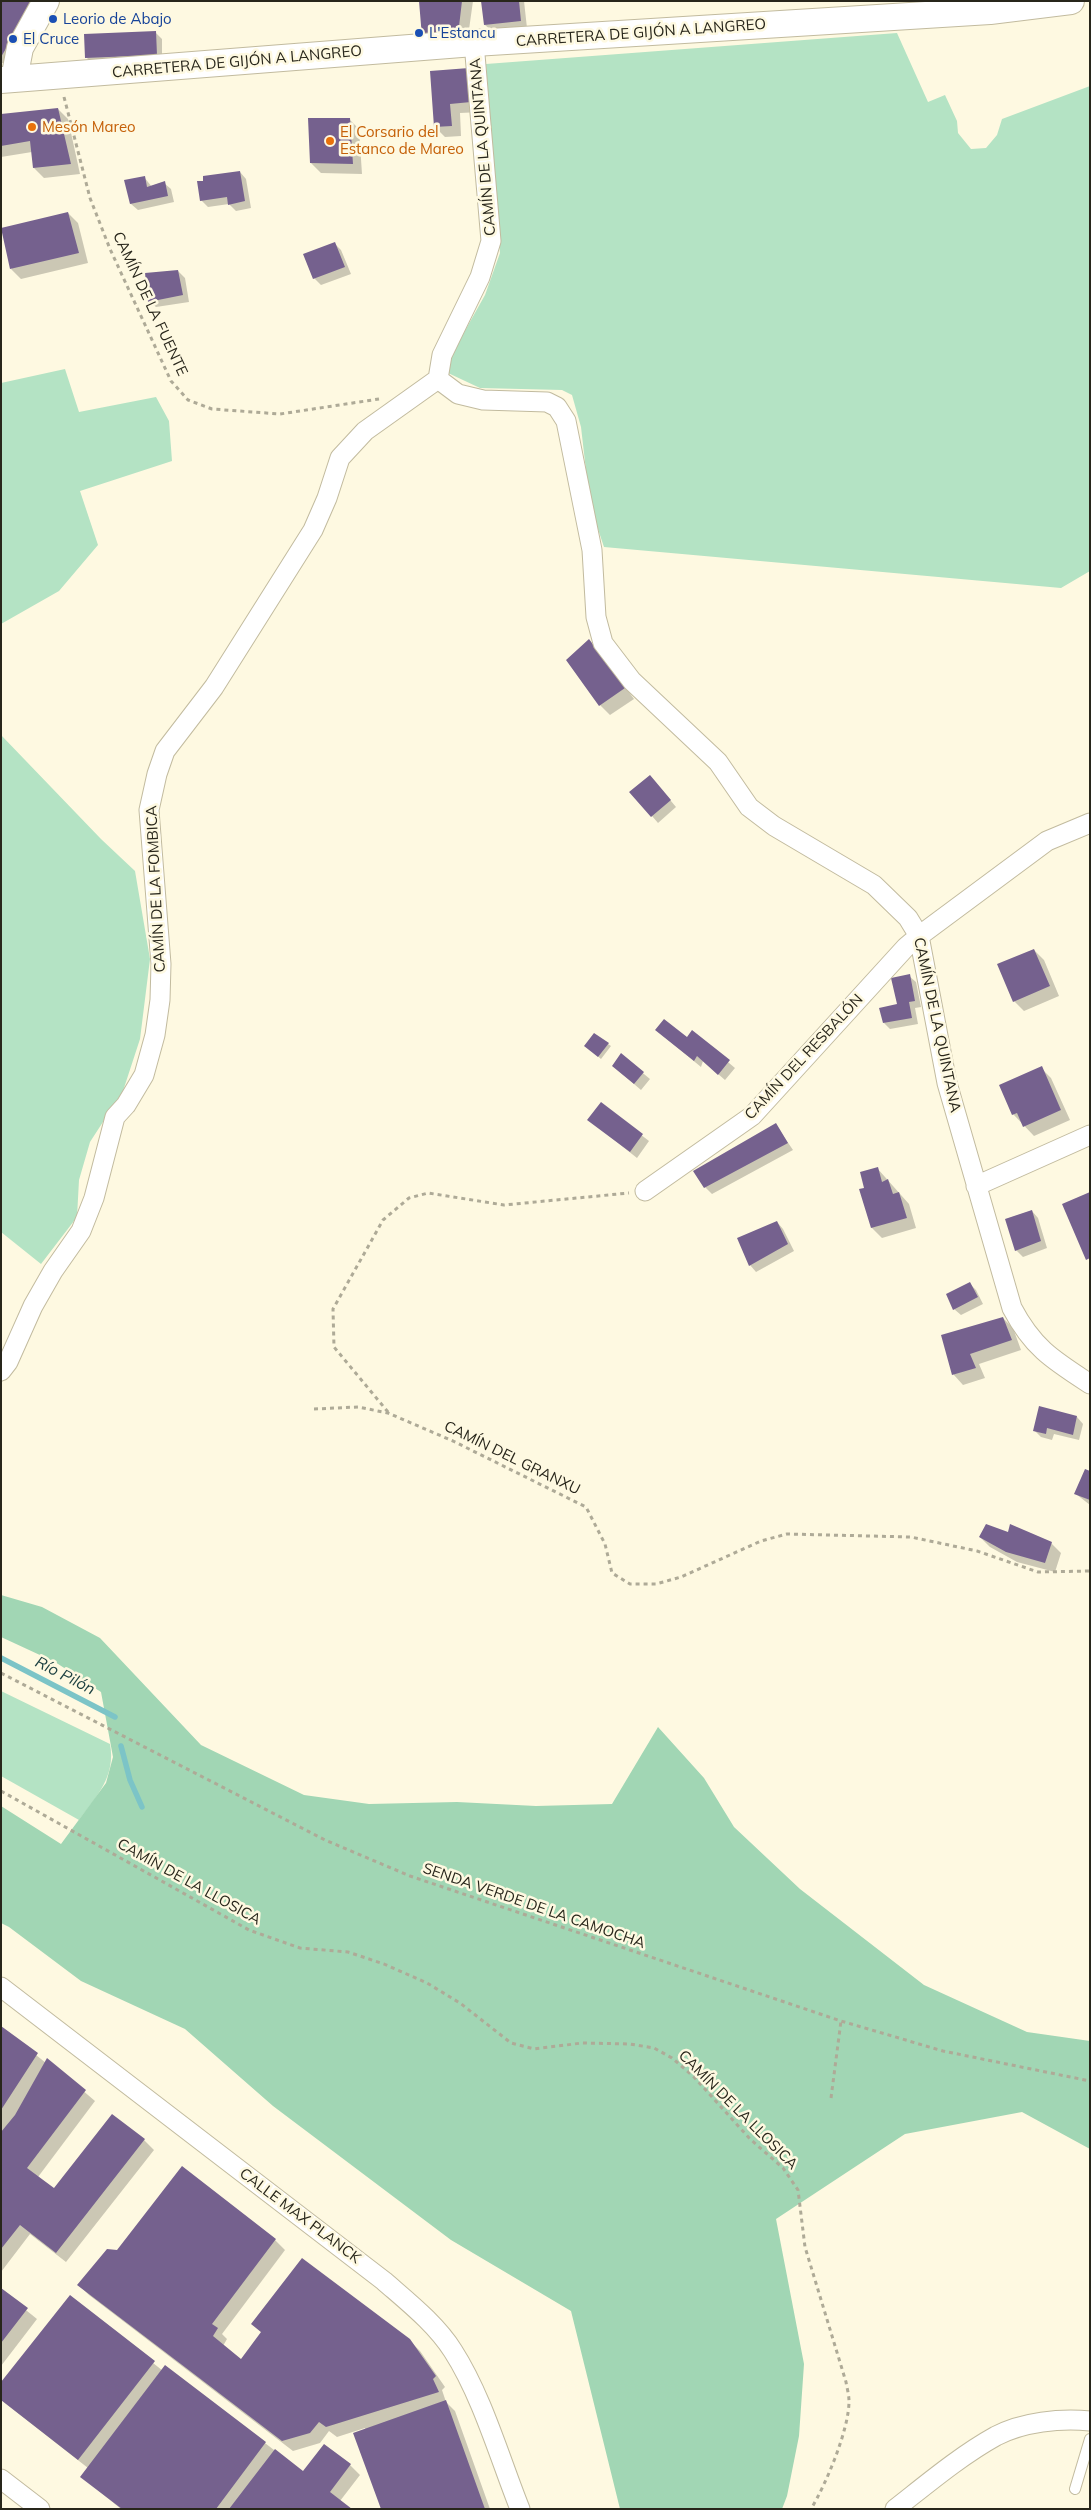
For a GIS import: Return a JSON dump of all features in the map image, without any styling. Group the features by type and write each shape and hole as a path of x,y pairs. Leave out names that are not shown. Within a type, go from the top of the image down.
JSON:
{"street":[{"path":"8,80 20,48 46,1"},
{"name":"CARRETERA DE GIJÓN A LANGREO","path":"8,80 474,43 990,11 1071,1"},
{"name":"CAMÍN DE LA QUINTANA","path":"474,43 491,242 480,276 442,355 438,379 458,394 475,398 547,402 557,407 566,421 589,530 596,617 603,643 632,680 718,762 749,807 774,826 874,885 908,918 919,936 947,1083 1012,1308 1022,1327 1038,1348 1090,1384"},
{"name":"CAMÍN DE LA FOMBICA","path":"1,1371 8,1362 33,1306 53,1271 81,1231 94,1198 115,1117 126,1105 144,1075 156,1026 161,964 149,810 157,774 166,752 214,687 313,530 328,498 340,458 365,431 438,379"},
{"name":"CAMÍN DEL RESBALÓN","path":"645,1191 752,1116 906,947 919,936 1048,841 1090,823"},
{"path":"976,1186 1090,1135"},
{"name":"CALLE MAX PLANCK","path":"1,1987 384,2280 427,2320 453,2350 471,2384 520,2509"},
{"path":"895,2509 939,2475 997,2436 1030,2425 1066,2418 1090,2421"},
{"path":"1,2479 40,2509"}],"lane":[{"path":"1075,2489 1090,2439"}],"path":[{"name":"CAMÍN DE LA FUENTE","path":"59,76 90,198 110,250 171,381 188,400 212,409 280,414 382,398"},
{"path":"388,1413 334,1348 333,1309 383,1220 409,1198 428,1193 504,1205 645,1191"},
{"name":"CAMÍN DEL GRANXU","path":"314,1409 358,1406 388,1413 453,1441 586,1507 606,1544 612,1573 630,1584 656,1584 681,1577 761,1541 787,1534 911,1537 977,1551 1038,1572 1090,1571"},
{"name":"SENDA VERDE DE LA CAMOCHA","path":"1,1673 325,1840 410,1876 841,2021 943,2051 1090,2081"},
{"name":"CAMÍN DE LA LLOSICA","path":"1,1791 249,1930 300,1948 348,1952 384,1964 427,1983 460,2003 511,2043 534,2049 582,2043 630,2044 654,2048 672,2058 694,2077 750,2139 783,2168 798,2190 805,2247 846,2382 849,2400 847,2421 841,2441 811,2509"},
{"path":"831,2098 841,2021"}],"green space":[{"path":"897,33 928,102 945,95 957,121 958,133 971,149 986,148 997,135 1002,119 1090,86 1090,571 1061,588 604,547 590,505 581,427 572,395 562,390 480,388 448,373 453,352 485,295 500,253 486,64"},
{"path":"65,369 79,412 156,397 169,421 172,461 80,491 98,545 59,591 1,624 1,383"},
{"path":"1,735 101,839 135,871 150,959 140,1039 123,1091 90,1142 79,1180 77,1217 41,1264 1,1232"},
{"path":"1,1595 42,1607 100,1638 201,1745 304,1795 369,1804 457,1802 536,1806 612,1804 658,1727 704,1778 734,1827 800,1889 924,1985 1027,2032 1090,2041 1090,2149 1022,2112 905,2134 776,2219 804,2364 799,2436 787,2496 782,2509 620,2509 571,2311 451,2240 273,2106 185,2029 81,1981 1,1923 1,1806 61,1844 106,1783 113,1757 101,1692 55,1662 1,1637"},
{"path":"1,1691 110,1744 111,1755 108,1776 104,1785 79,1820 1,1776"}],"building":[{"path":"1,1 34,1 1,57"},
{"path":"419,1 462,1 458,35 422,37"},
{"path":"481,1 519,1 521,21 484,25"},
{"path":"156,31 157,55 85,58 84,34"},
{"path":"469,68 471,102 450,104 452,126 434,127 430,71"},
{"name":"Mesón Mareo","path":"58,108 71,164 33,168 30,141 1,146 1,114"},
{"name":"El Corsario del Estanco de Mareo","path":"308,118 350,118 353,164 310,163"},
{"path":"240,171 245,201 228,205 227,197 200,201 197,181 203,181 203,176"},
{"path":"145,176 147,187 165,181 168,196 130,204 124,180"},
{"path":"68,212 79,253 10,269 1,228"},
{"path":"335,242 345,267 313,279 303,254"},
{"path":"178,270 183,295 148,302 145,273"},
{"path":"589,639 625,688 599,706 566,660"},
{"path":"650,775 671,800 651,817 629,792"},
{"path":"1034,949 1050,986 1013,1002 997,964"},
{"path":"910,974 915,1001 909,1002 912,1018 883,1023 879,1008 897,1004 891,978"},
{"path":"664,1019 687,1037 692,1030 730,1060 718,1075 697,1056 694,1061 655,1030"},
{"path":"594,1033 609,1043 598,1057 584,1046"},
{"path":"621,1053 644,1072 634,1084 612,1066"},
{"path":"1042,1066 1061,1110 1023,1127 1017,1113 1012,1115 999,1085"},
{"path":"601,1102 643,1134 630,1152 587,1120"},
{"path":"776,1123 788,1143 704,1188 693,1171"},
{"path":"878,1167 882,1182 888,1179 893,1194 899,1192 907,1218 871,1228 859,1189 864,1188 860,1172"},
{"path":"1090,1192 1090,1258 1086,1260 1062,1204"},
{"path":"1032,1210 1041,1241 1015,1251 1005,1219"},
{"path":"777,1221 788,1244 749,1266 737,1238"},
{"path":"970,1282 978,1297 953,1310 946,1294"},
{"path":"1003,1317 1012,1340 970,1354 976,1368 952,1375 941,1335"},
{"path":"1039,1406 1077,1416 1073,1435 1047,1428 1046,1434 1033,1431"},
{"path":"1085,1469 1090,1471 1090,1500 1074,1494"},
{"path":"986,1524 1008,1532 1010,1524 1052,1542 1045,1563 1006,1552 979,1537"},
{"path":"1,2026 38,2053 1,2110"},
{"path":"47,2058 86,2090 27,2168 54,2188 112,2114 145,2139 56,2253 20,2225 1,2249 1,2132 15,2115"},
{"path":"182,2166 276,2239 212,2324 218,2328 213,2336 241,2359 261,2332 251,2324 302,2258 410,2339 436,2376 433,2379 439,2392 326,2427 319,2422 310,2433 282,2441 77,2285 107,2249 117,2250"},
{"path":"1,2288 28,2308 1,2343"},
{"path":"70,2295 155,2361 78,2460 1,2400 1,2382"},
{"path":"165,2365 266,2442 216,2509 122,2509 80,2477"},
{"path":"446,2400 485,2509 381,2509 353,2433"},
{"path":"324,2444 351,2464 330,2492 352,2509 229,2509 275,2449 303,2471"}],"waterway":[{"name":"Río Pilón","path":"1,1658 115,1717"},
{"name":"Río Pilón","path":"121,1746 130,1780 142,1807"}],"place":[{"name":"Leorio de Abajo","path":"53,19"},
{"name":"L'Estancu","path":"419,33"},
{"name":"El Cruce","path":"13,39"},
{"name":"Mesón Mareo","path":"32,127"},
{"name":"El Corsario del Estanco de Mareo","path":"330,141"}]}
